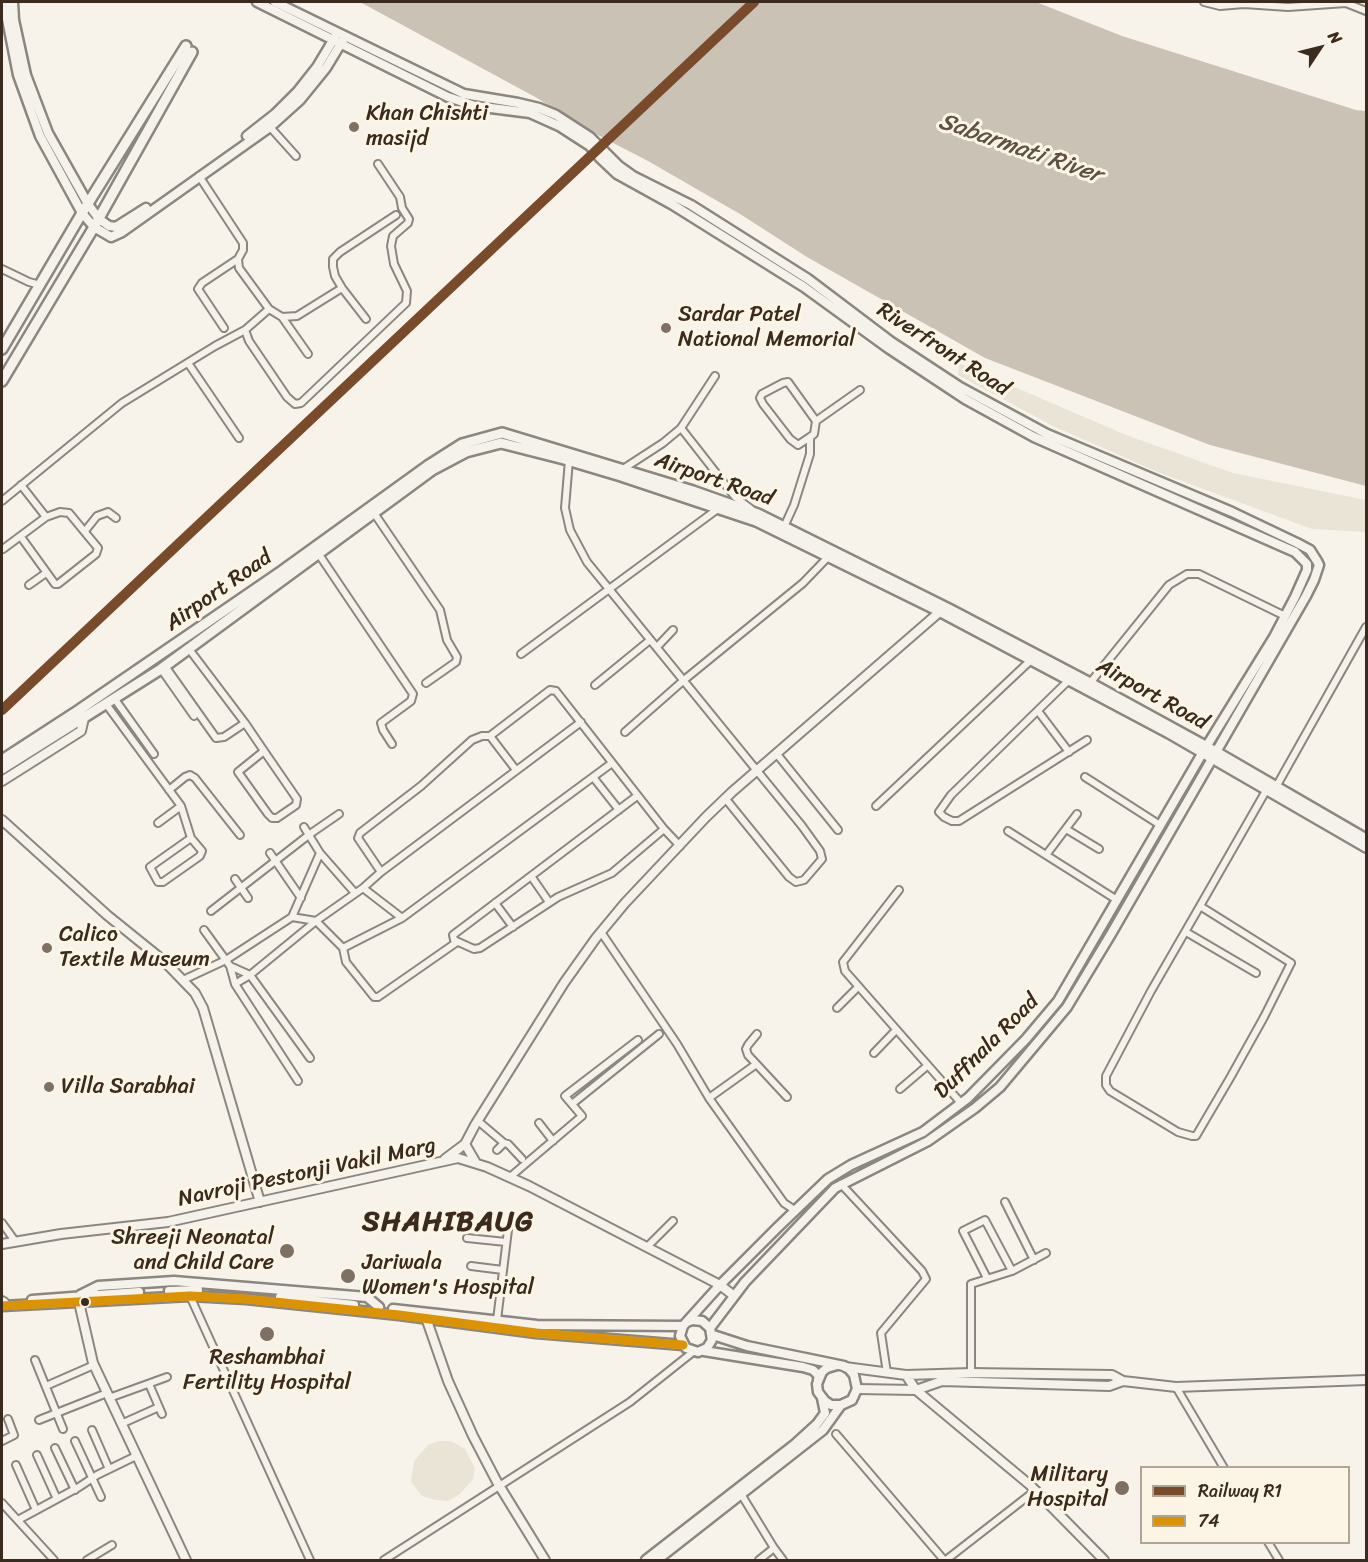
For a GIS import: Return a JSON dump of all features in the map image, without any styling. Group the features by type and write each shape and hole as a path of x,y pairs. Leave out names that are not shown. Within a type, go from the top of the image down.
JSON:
{"main road":[{"path":"6,2 5,21 18,75 40,136 82,213 96,223 108,237 115,237 270,127 300,100 326,68 339,37"},
{"path":"13,2 26,75 48,133 88,204 96,223"},
{"name":"Riverfront Road","path":"257,2 464,94 518,103 556,115 590,137 619,166 633,176 691,205 808,279 890,340 960,387 1047,434 1232,512 1310,550 1316,557 1318,565 1314,580 1209,752"},
{"name":"Riverfront Road","path":"275,2 448,97 475,106 530,112 559,126 590,146 617,174 673,205 804,286 888,348 964,399 1034,437 1295,552 1302,558 1307,570 1285,616 1209,752"},
{"path":"96,223 111,226 123,224 262,125 298,91 339,37"},
{"path":"2,349 82,213 189,49 96,223 2,381"},
{"name":"Airport Road","path":"63,725 429,465 462,444 501,433 623,469 758,514 784,526 943,610 1090,683 1271,788 1366,847"},
{"name":"Airport Road","path":"81,714 110,701 189,649 432,470 466,452 501,443 569,460 756,521 943,610 1031,660 1209,752"},
{"path":"2,760 63,725"},
{"path":"2,769 63,725"},
{"path":"704,1351 710,1344 711,1331 733,1295 835,1188 928,1141 1000,1087 1028,1055 1067,1007 1090,971 1209,752"},
{"name":"Duffnala Road","path":"685,1324 720,1285 828,1179 850,1165 923,1132 961,1103 1026,1039 1058,1001 1160,825 1209,752"},
{"name":"Airport Road","path":"1271,788 1366,839"},
{"path":"78,1300 190,1290 247,1293 379,1307 536,1333 683,1346 693,1352 704,1351 813,1370 819,1376 817,1384 825,1413 818,1424 646,1560"},
{"path":"2,1303 190,1296 537,1324 685,1324 692,1320 702,1321 711,1331 747,1346 840,1366 854,1375 857,1389 852,1400 841,1405 831,1405 822,1398"},
{"path":"683,1346 680,1336 685,1324"},
{"path":"817,1384 822,1372 827,1368 840,1366"},
{"path":"657,1560 823,1430 841,1405"}],"street":[{"path":"1204,2 1220,6 1244,4 1288,7 1346,3 1366,11"},
{"path":"270,127 296,156"},
{"path":"244,330 287,397 295,404 301,403 406,303 407,291 394,264 392,246 393,236 409,219 402,208 400,197 378,164"},
{"path":"199,176 243,243 243,250 238,259 202,283 198,289 224,328"},
{"path":"366,319 342,288 333,267 333,259 396,214"},
{"path":"238,259 239,268 269,309 282,317 308,354"},
{"path":"2,269 40,285"},
{"path":"282,317 297,316 342,288"},
{"path":"2,501 122,403 244,330 269,309"},
{"path":"188,363 239,438"},
{"path":"623,469 681,428 714,376"},
{"path":"788,382 816,421 814,434 810,437 798,445 794,443 760,398 762,394 788,382"},
{"path":"816,421 860,390"},
{"path":"681,428 735,498 758,514"},
{"path":"784,526 795,505 810,454 810,437"},
{"path":"569,460 565,508 570,530 587,562 820,851 822,859 804,880 796,882 789,877 726,798"},
{"path":"21,486 46,517"},
{"path":"520,654 719,508"},
{"path":"3,549 46,517 65,511 85,531 98,549 96,554 58,584 53,582 21,537"},
{"path":"85,531 97,516 108,512 116,518"},
{"path":"374,513 440,610 447,640 458,657 456,662 426,683"},
{"path":"318,553 413,694 411,701 381,723 392,744"},
{"path":"625,732 684,680 803,583 828,557"},
{"path":"29,585 46,573"},
{"path":"1090,683 1168,585 1187,574 1199,574 1285,616"},
{"path":"442,1161 465,1144 564,983 625,903 726,798 943,610"},
{"path":"1200,906 1291,963 1236,1068 1196,1136 1192,1136 1178,1132 1110,1091 1106,1085 1106,1076 1200,906 1366,627"},
{"path":"657,647 673,630"},
{"path":"595,685 650,640"},
{"path":"189,649 245,723 264,751 298,803 277,818 272,818 268,814 238,772 264,751"},
{"path":"876,806 1031,660"},
{"path":"163,667 217,740 245,723"},
{"path":"163,667 194,716"},
{"path":"1069,680 951,795 939,812 952,821 959,821 1087,740"},
{"path":"381,872 358,836 422,786 472,740 490,736 550,690 556,691 664,830 680,846"},
{"path":"110,701 154,754"},
{"path":"110,701 181,806 191,838 202,851 202,854 163,882 158,882 150,867 191,838"},
{"path":"1038,711 1069,752"},
{"path":"2,781 81,730 81,714"},
{"path":"235,984 581,722"},
{"path":"490,736 516,770"},
{"path":"776,753 838,830"},
{"path":"343,948 402,918 612,763"},
{"path":"169,790 185,777 190,775 195,778 240,834"},
{"path":"593,777 619,810"},
{"path":"1085,777 1160,825"},
{"path":"637,796 452,938 477,950 549,902 612,873 664,830"},
{"path":"158,823 181,806"},
{"path":"211,910 339,814"},
{"path":"1046,855 1077,814"},
{"path":"2,820 107,915 164,961 195,993 203,1008 260,1202"},
{"path":"304,827 320,853 355,893"},
{"path":"1066,829 1099,849"},
{"path":"1008,831 1117,900"},
{"path":"270,853 301,898"},
{"path":"183,980 226,960 292,917 320,853"},
{"path":"531,876 549,902"},
{"path":"235,879 248,898"},
{"path":"363,888 402,918"},
{"path":"899,890 843,962 845,971 961,1103"},
{"path":"495,903 513,927"},
{"path":"292,917 316,921 343,948 346,962 374,997 378,997 457,942"},
{"path":"204,930 230,966 235,984 298,1081"},
{"path":"601,932 677,1044 709,1098 784,1203 796,1210"},
{"path":"1186,932 1256,973"},
{"path":"230,966 249,975 310,1058"},
{"path":"837,1008 858,987"},
{"path":"874,1053 896,1030"},
{"path":"572,1104 659,1034"},
{"path":"757,1034 746,1049 748,1056 787,1097"},
{"path":"510,1177 582,1116 565,1096 638,1040"},
{"path":"709,1098 755,1065"},
{"path":"900,1089 927,1066"},
{"path":"478,1121 508,1144 522,1159"},
{"path":"539,1123 553,1141"},
{"path":"496,1149 504,1143"},
{"path":"465,1144 476,1163"},
{"name":"Navroji Pestonji Vakil Marg","path":"2,1244 61,1234 168,1222 458,1158 510,1177 720,1285 733,1295"},
{"path":"841,1184 926,1279 881,1333 887,1373"},
{"path":"1005,1202 1034,1260"},
{"path":"987,1278 963,1231 986,1220 1012,1271"},
{"path":"647,1248 673,1221"},
{"path":"2,1224 15,1241"},
{"path":"497,1320 508,1230"},
{"path":"467,1238 506,1242"},
{"path":"971,1373 971,1284 1012,1271 1046,1252"},
{"path":"471,1266 503,1270"},
{"path":"190,1296 309,1560"},
{"path":"78,1300 94,1365 186,1560"},
{"path":"426,1316 448,1381 499,1486 545,1560"},
{"path":"384,1560 630,1402 693,1352"},
{"path":"35,1360 63,1429"},
{"path":"46,1386 94,1365"},
{"path":"840,1366 906,1375 971,1373 1112,1375 1123,1381 1176,1387 1366,1380"},
{"path":"906,1375 916,1390 1036,1490 1104,1560"},
{"path":"39,1420 167,1377"},
{"path":"857,1389 916,1390 942,1381 1109,1386 1123,1381"},
{"path":"150,1384 162,1414"},
{"path":"1176,1387 1223,1466"},
{"path":"121,1424 159,1407"},
{"path":"2,1441 14,1435 8,1419"},
{"path":"92,1430 109,1469"},
{"path":"836,1434 945,1560 1036,1490"},
{"path":"75,1441 101,1497"},
{"path":"55,1448 75,1490"},
{"path":"37,1455 57,1499"},
{"path":"18,1520 136,1456"},
{"path":"16,1465 36,1510"},
{"path":"741,1494 783,1560"},
{"path":"2,1503 54,1560"},
{"path":"1269,1544 1279,1560"},
{"path":"87,1560 112,1545"},
{"path":"759,1560 774,1548"}],"shaded area":[{"path":"959,363 1126,435 1233,473 1366,500 1366,532 1312,529 1160,473 1053,426 958,375"},
{"path":"438,1441 451,1441 465,1449 475,1468 473,1479 460,1494 448,1501 422,1496 411,1482 414,1461 428,1445"}],"water":[{"name":"Sabarmati River","path":"360,2 1036,2 1122,36 1356,110 1366,111 1366,486 1210,445 985,358 807,257 740,214 648,161"}],"rail line":[{"name":"R1","path":"2,710 754,2"}],"transit line":[{"name":"74","path":"2,1306 190,1296 246,1299 399,1315 536,1333 683,1345"}],"place":[{"name":"Khan Chishti masijd","path":"354,127"},
{"name":"Sardar Patel National Memorial","path":"666,328"},
{"name":"Calico Textile Museum","path":"47,948"},
{"name":"Villa Sarabhai","path":"49,1087"},
{"name":"Shreeji Neonatal and Child Care","path":"287,1251"},
{"name":"Jariwala Women's Hospital","path":"348,1276"},
{"name":"Reshambhai Fertility Hospital","path":"267,1334"},
{"name":"Military Hospital","path":"1122,1488"}],"district":[{"name":"SHAHIBAUG","path":"448,1223"}]}
